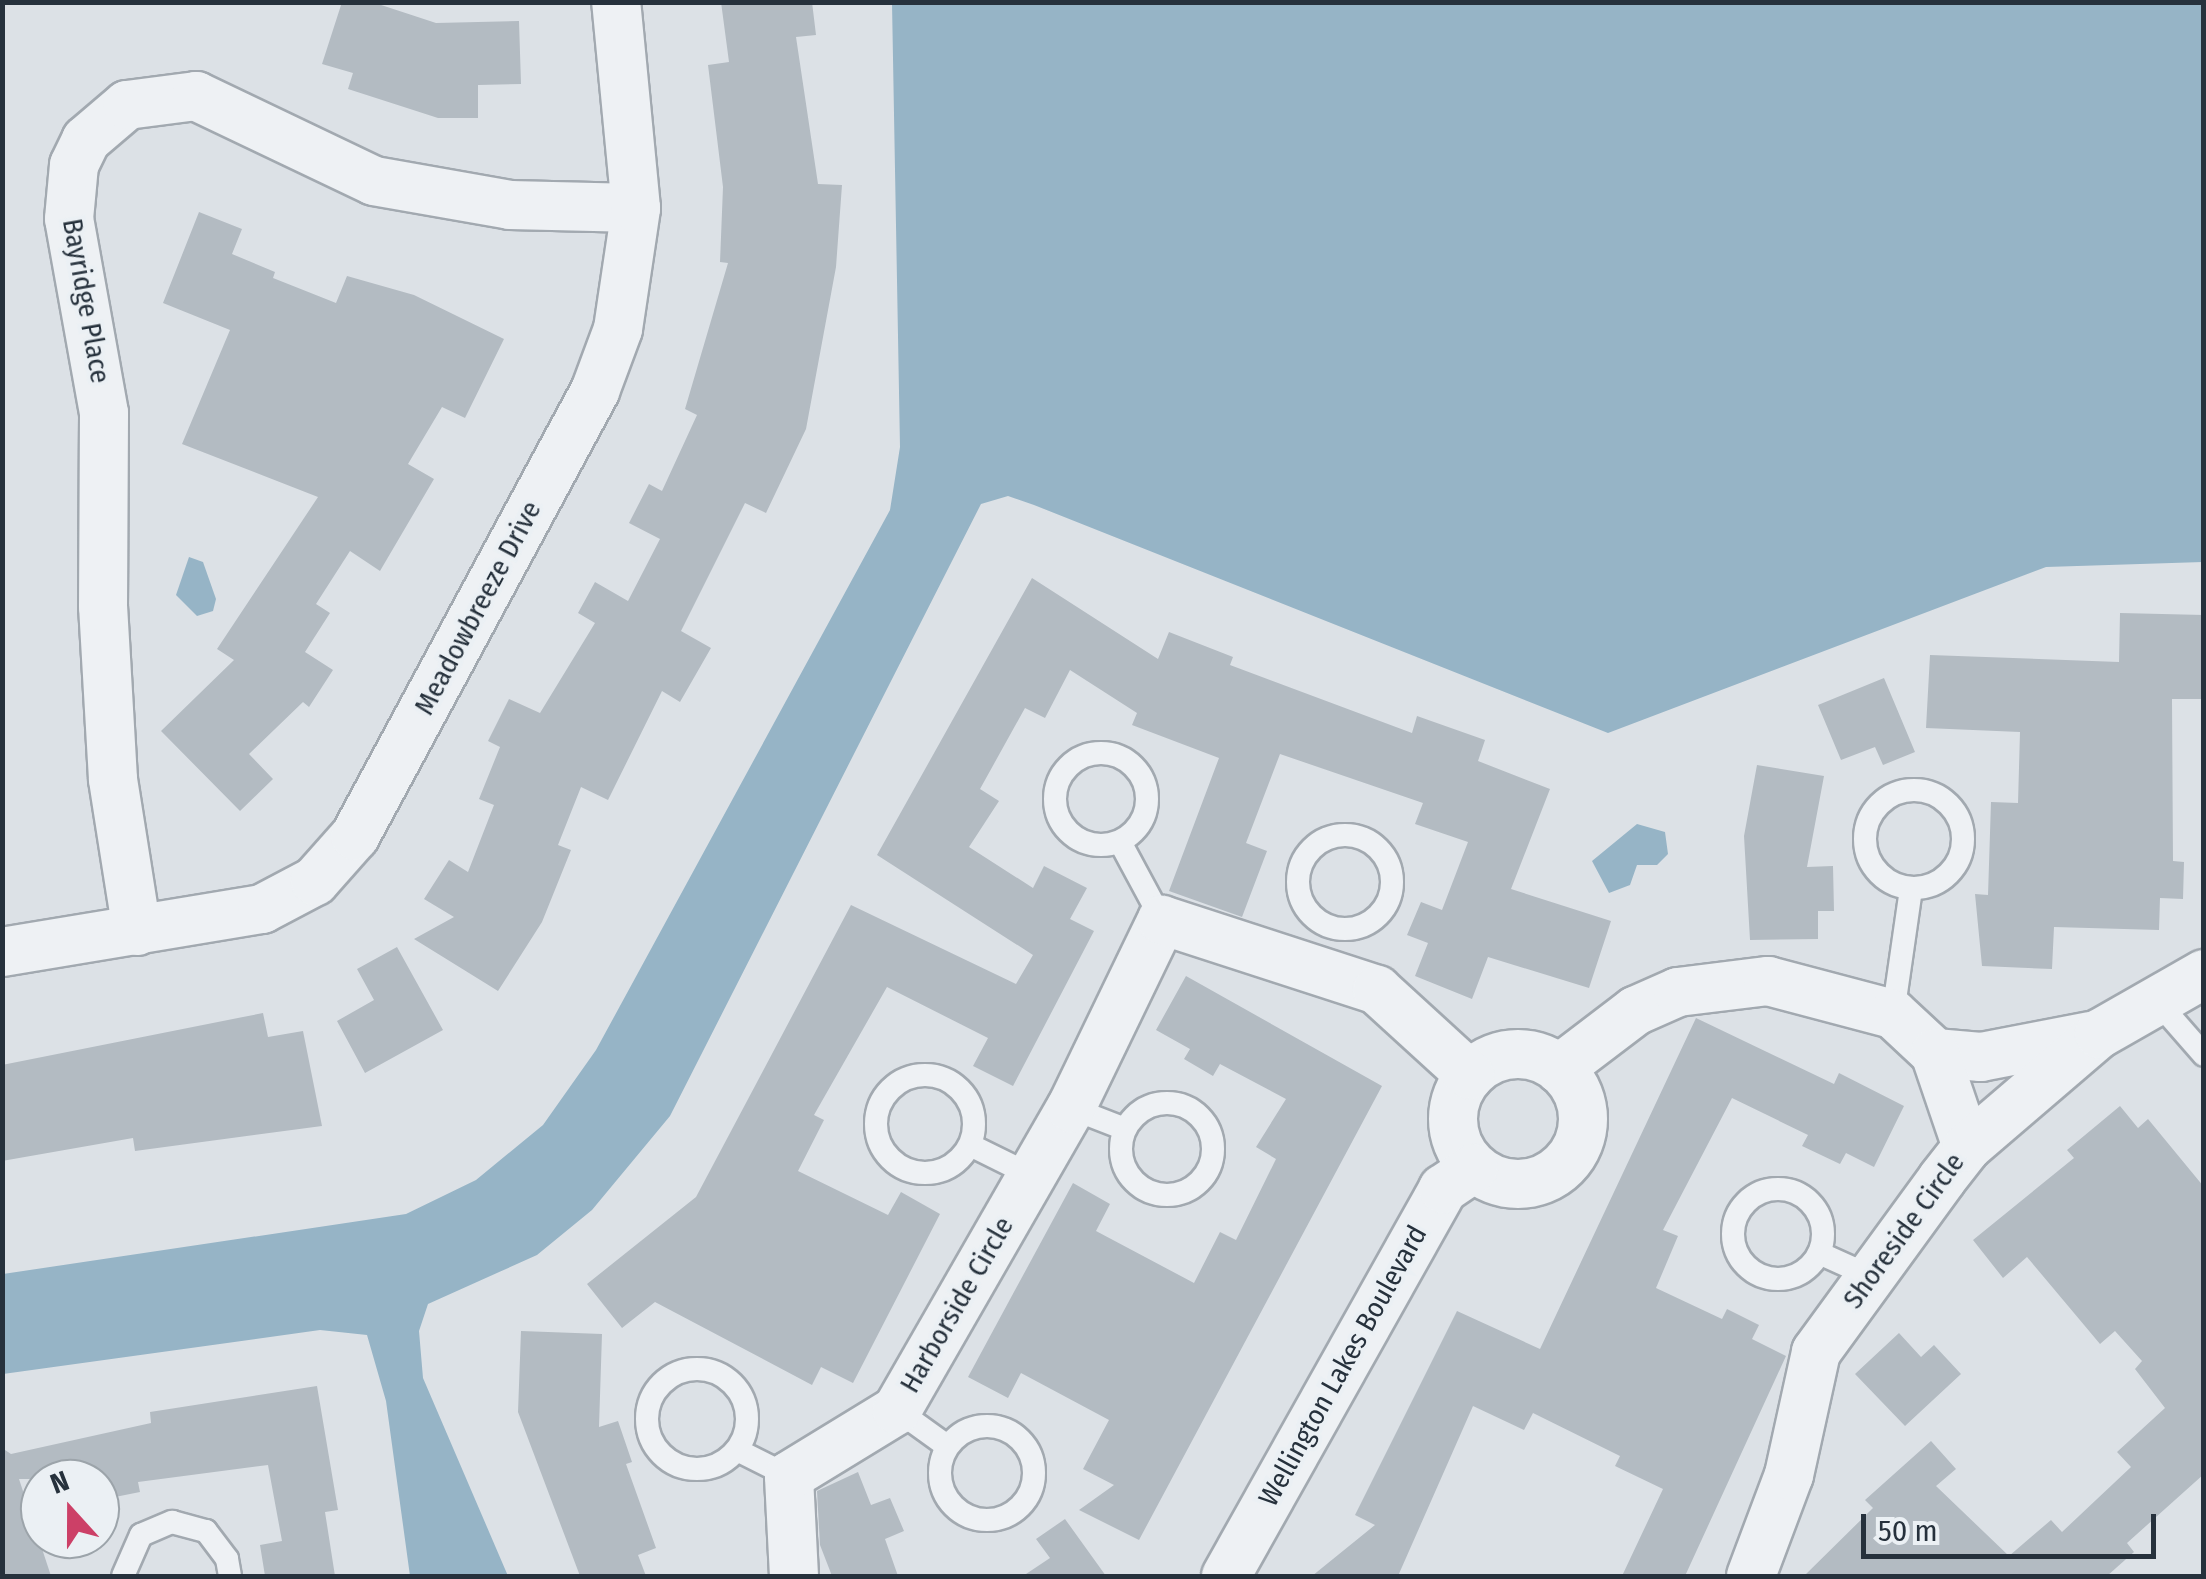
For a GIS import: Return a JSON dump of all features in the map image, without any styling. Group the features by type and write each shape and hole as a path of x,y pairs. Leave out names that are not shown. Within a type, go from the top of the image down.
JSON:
{"street":[{"name":"Meadowbreeze Drive","path":"2,952 276,904 315,881 355,836 596,391 628,282 636,208 616,2"},
{"name":"Bayridge Place","path":"137,931 112,760 102,608 104,412 70,219 74,165 86,140 128,105 196,96 374,182 510,205 636,208"},
{"path":"1162,920 1322,948 1377,990 1470,1074"},
{"name":"Harborside Circle","path":"789,1476 897,1410 1071,1108 1162,920"},
{"path":"1967,1147 2100,1034 2156,998 2204,974"},
{"name":"Shoreside Circle","path":"1560,1069 1635,1010 1678,992 1738,982 1768,981 1893,1014 1936,1053 1967,1147 1816,1352 1790,1475 1751,1576"},
{"path":"1936,1053 2028,1051 2100,1034"},
{"path":"1523,1055 1560,1069 1582,1103 1583,1124 1568,1162 1532,1183 1492,1180 1474,1168 1454,1133 1452,1112 1470,1074 1523,1055"},
{"name":"Wellington Lakes Boulevard","path":"1226,1576 1442,1189 1474,1168"},
{"path":"789,1476 794,1576"}],"lane":[{"path":"1102,753 1141,776 1147,806 1120,842 1090,845 1065,830 1054,802 1074,762 1102,753"},
{"path":"1920,790 1950,804 1964,834 1944,879 1911,888 1872,865 1864,835 1876,806 1920,790"},
{"path":"1356,835 1382,852 1391,895 1374,920 1322,948 1305,908 1301,862 1324,839 1356,835"},
{"path":"1120,842 1162,920"},
{"path":"1893,1014 1911,888"},
{"path":"2156,998 2204,1055"},
{"path":"924,1075 955,1085 973,1112 970,1145 948,1168 902,1168 876,1130 883,1099 924,1075"},
{"path":"1179,1104 1205,1122 1210,1168 1190,1189 1148,1191 1126,1172 1126,1130 1148,1108 1179,1104"},
{"path":"1071,1108 1126,1130"},
{"path":"970,1145 1031,1175"},
{"path":"1767,1189 1796,1192 1823,1224 1819,1254 1783,1279 1753,1272 1734,1248 1735,1218 1767,1189"},
{"path":"1819,1254 1870,1276"},
{"path":"674,1374 723,1376 744,1402 737,1450 710,1468 678,1466 653,1445 651,1398 674,1374"},
{"path":"897,1410 947,1446"},
{"path":"972,1428 1018,1437 1034,1463 1021,1508 993,1521 951,1505 938,1476 947,1446 972,1428"},
{"path":"737,1450 789,1476"},
{"path":"124,1576 141,1535 172,1522 206,1530 228,1558 230,1576"}],"water":[{"path":"892,3 2203,3 2203,562 2046,567 1608,733 1034,505 1008,496 981,504 670,1116 592,1210 537,1255 428,1304 419,1331 423,1378 508,1576 410,1576 386,1401 367,1335 320,1330 3,1374 3,1274 406,1214 476,1180 543,1125 596,1050 890,510 900,447"},
{"path":"189,557 203,562 216,599 213,611 197,616 176,595"},
{"path":"1637,824 1665,832 1668,854 1657,865 1637,865 1630,885 1609,893 1592,861"}],"building":[{"path":"342,2 372,2 436,23 519,21 521,84 478,85 478,118 438,118 348,89 353,73 322,64"},
{"path":"721,2 812,2 816,35 796,37 818,184 842,185 836,267 806,429 766,513 745,503 681,631 711,648 680,702 662,691 608,800 581,787 558,845 571,850 542,922 498,991 414,939 454,917 424,899 449,860 468,872 494,805 479,799 500,747 488,741 509,699 540,713 595,623 578,613 595,582 628,601 660,539 629,523 649,484 662,491 697,415 685,409 728,263 720,262 723,187 708,65 729,62"},
{"path":"199,212 242,229 232,254 275,272 273,278 336,303 347,276 414,295 504,339 465,418 442,407 408,464 434,479 380,571 350,551 316,604 330,613 305,652 333,670 309,707 303,702 249,754 273,779 240,811 161,731 234,660 217,649 318,497 182,444 230,330 163,303"},
{"path":"1032,578 1158,659 1169,632 1233,657 1230,665 1412,733 1417,716 1485,740 1478,761 1550,789 1511,889 1611,921 1589,988 1488,957 1472,999 1415,976 1428,943 1407,935 1421,902 1442,910 1468,842 1415,824 1423,803 1280,754 1246,843 1267,851 1242,917 1169,891 1219,758 1132,725 1137,713 1070,670 1045,718 1025,708 980,789 999,801 969,847 1033,888 1044,866 1087,888 1070,919 1094,931 1013,1086 973,1066 988,1038 887,987 814,1115 824,1120 798,1171 888,1215 901,1192 940,1214 853,1383 821,1367 812,1385 655,1302 622,1328 587,1284 696,1197 851,905 1016,984 1033,955 877,855"},
{"path":"2120,613 2204,615 2204,699 2172,699 2173,861 2184,862 2183,899 2160,898 2159,930 2054,927 2052,969 1982,966 1975,894 1988,895 1991,802 2018,803 2020,732 1926,728 1930,655 2119,662"},
{"path":"1884,678 1915,752 1883,765 1875,747 1841,760 1818,705"},
{"path":"1757,765 1824,776 1807,867 1833,866 1834,911 1818,911 1818,939 1750,940 1744,836"},
{"path":"397,947 443,1030 365,1073 337,1021 374,1000 357,969"},
{"path":"1186,976 1382,1086 1139,1540 1079,1510 1114,1485 1083,1469 1109,1420 1021,1373 1008,1398 968,1377 1073,1183 1110,1204 1096,1231 1194,1283 1220,1232 1236,1240 1276,1159 1256,1147 1286,1099 1220,1064 1213,1076 1184,1059 1190,1049 1156,1030"},
{"path":"263,1013 268,1037 303,1031 322,1126 135,1151 133,1138 2,1161 2,1065"},
{"path":"1696,1018 1834,1084 1839,1073 1904,1106 1874,1167 1846,1153 1840,1164 1802,1146 1808,1135 1732,1098 1663,1230 1678,1236 1656,1288 1722,1319 1727,1309 1759,1325 1752,1339 1786,1356 1685,1576 1622,1576 1663,1489 1615,1466 1620,1456 1533,1413 1524,1430 1473,1406 1398,1576 1312,1576 1375,1525 1355,1515 1457,1311 1540,1349"},
{"path":"2120,1106 2138,1128 2148,1119 2204,1187 2204,1474 2127,1543 2134,1552 2107,1576 1804,1576 1873,1508 1865,1500 1931,1441 1956,1469 1936,1486 2009,1556 2051,1520 2062,1532 2131,1467 2117,1452 2165,1408 2135,1369 2142,1361 2115,1331 2100,1344 2027,1257 2003,1278 1973,1240 2074,1158 2067,1150"},
{"path":"521,1331 602,1334 599,1427 618,1421 632,1462 626,1464 656,1548 638,1555 646,1576 580,1576 518,1412"},
{"path":"1899,1333 1921,1357 1934,1345 1961,1374 1905,1426 1855,1374"},
{"path":"317,1386 338,1510 325,1512 335,1576 265,1576 260,1545 282,1541 268,1465 138,1482 140,1492 120,1496 120,1459 20,1459 20,1559 45,1559 51,1576 2,1576 2,1448 11,1454 151,1423 150,1412"},
{"path":"858,1472 871,1505 890,1498 904,1531 885,1539 898,1576 832,1576 820,1545 817,1491"},
{"path":"1065,1519 1106,1576 1023,1576 1050,1558 1036,1539"}]}
